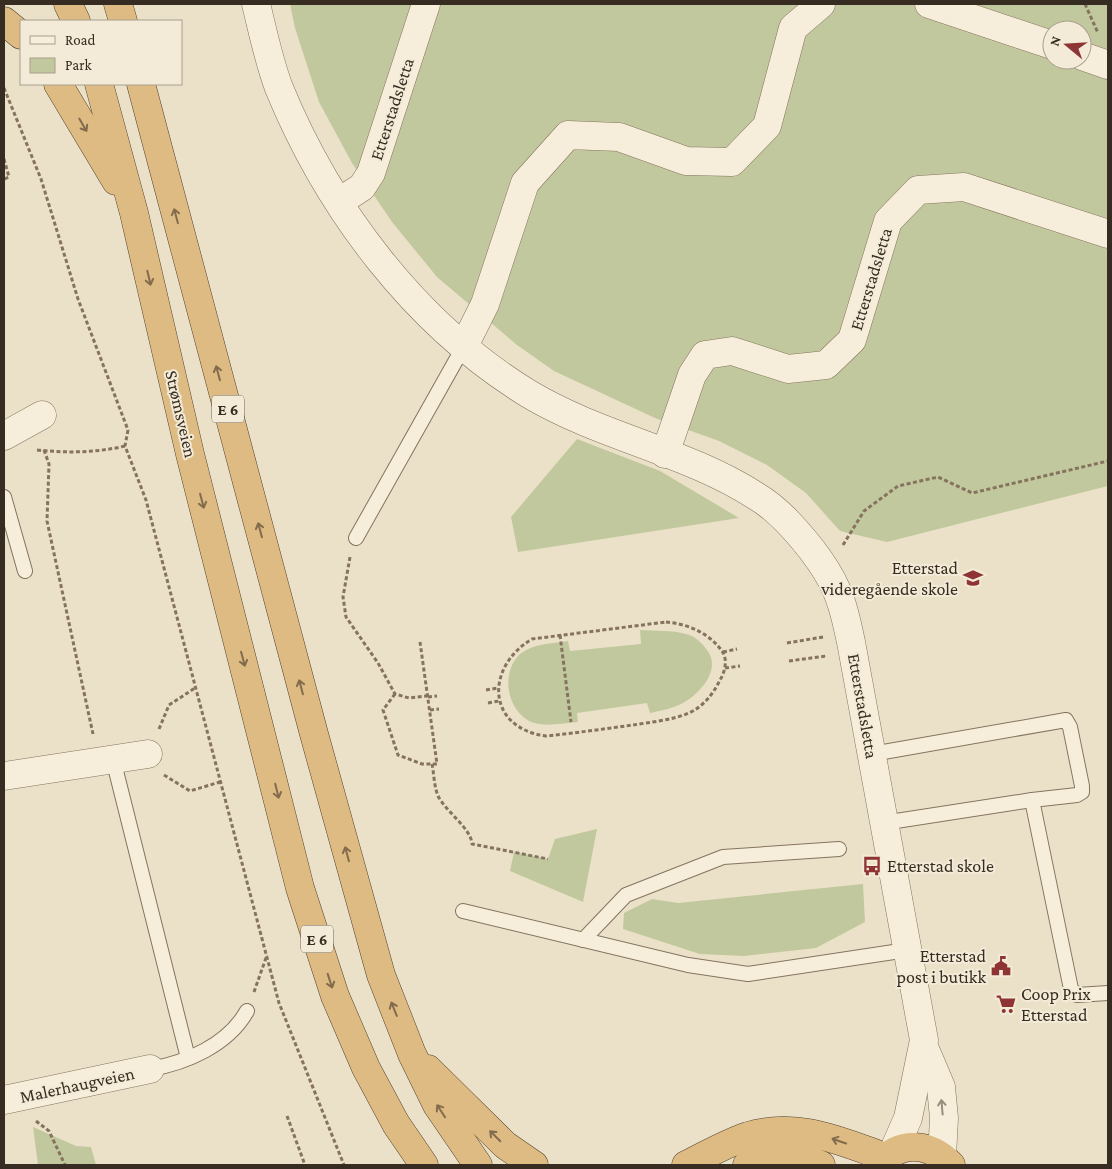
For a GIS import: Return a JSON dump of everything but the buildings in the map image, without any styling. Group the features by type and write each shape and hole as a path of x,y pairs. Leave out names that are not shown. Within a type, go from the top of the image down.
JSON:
{"highway":[{"path":"68,4 76,20"},
{"path":"78,4 83,20"},
{"path":"118,4 123,20"},
{"path":"128,4 130,20"},
{"path":"4,21 20,34"},
{"path":"59,85 134,213"},
{"name":"Strømsveien","path":"100,85 134,213 190,454 300,888 335,996 366,1068 396,1124"},
{"name":"E 6","path":"141,85 314,734 381,976 412,1054 437,1105 478,1165"},
{"path":"412,1054 505,1145 534,1165"},
{"name":"E 6","path":"396,1124 412,1165"},
{"name":"E 6","path":"396,1124 424,1165"},
{"path":"686,1165 749,1136 787,1130 820,1134 886,1158 915,1146 929,1148 946,1160"},
{"path":"747,1165 760,1160 791,1156 821,1165"}],"street":[{"name":"Etterstadsletta","path":"256,4 279,87 325,182 391,274 464,346 528,393 566,415 702,469 757,496 780,515 822,564 836,587 844,611 872,754 924,1046 941,1087 946,1160"},
{"name":"Etterstadsletta","path":"339,202 362,187 371,173 426,4"},
{"path":"464,346 485,304 525,183 568,135 619,137 686,161 732,162 767,126 793,28 821,4"},
{"path":"929,4 1042,42"},
{"path":"1092,47 1108,65"},
{"name":"Etterstadsletta","path":"665,454 692,375 705,355 732,351 788,369 826,366 852,340 888,221 918,190 964,187 1108,234"},
{"path":"4,436 42,415"},
{"path":"4,776 148,754"},
{"name":"Etterstadsletta","path":"886,1158 908,1118 924,1046"},
{"name":"Malerhaugveien","path":"4,1100 150,1070"}],"lane":[{"path":"356,538 464,346"},
{"path":"4,498 24,571"},
{"path":"872,754 1066,720 1070,726 1082,792 1077,796 1032,800 883,823"},
{"path":"106,760 188,1058"},
{"path":"1032,800 1071,989 1077,995 1108,992"},
{"path":"583,940 626,895 723,856 839,849"},
{"path":"463,911 688,965 748,974 907,950"},
{"path":"150,1070 168,1066 205,1050 229,1034 247,1011"}],"path":[{"path":"1084,4 1087,20"},
{"path":"4,88 41,179 78,299 128,430 125,446 146,500 279,1003 344,1165"},
{"path":"4,101 9,100"},
{"path":"4,160 9,177 4,179"},
{"path":"28,449 70,453 104,451 125,446"},
{"path":"44,450 49,464 47,521 106,760"},
{"path":"843,545 864,511 898,486 938,477 972,493 1108,461"},
{"path":"356,538 344,579 344,609 346,617 378,663 395,694 409,698 437,696"},
{"path":"666,622 680,623 699,630 723,652 725,668 714,692 689,713 656,722 541,736 518,726 508,717 499,701 498,688 506,661 516,648 532,639 666,622"},
{"path":"560,635 571,722"},
{"path":"787,643 826,636"},
{"path":"395,694 383,710 398,755 422,764 436,764 420,642"},
{"path":"723,652 737,649"},
{"path":"789,661 830,655"},
{"path":"725,668 740,666"},
{"path":"486,690 498,688"},
{"path":"488,703 499,701"},
{"path":"429,710 439,709"},
{"path":"432,764 438,796 462,828 470,834 472,844 548,859"},
{"path":"247,1011 267,955"},
{"path":"287,1116 305,1165"},
{"path":"31,1117 49,1131 66,1165"}],"green space":[{"path":"290,4 1108,4 1108,486 887,542 840,531 806,493 767,465 719,441 655,418 554,371 517,345 437,277 392,222 352,163 319,102 295,28"},
{"path":"577,439 660,471 739,518 518,552 511,517"},
{"path":"640,630 669,631 689,635 698,640 707,650 711,657 710,673 702,687 690,699 675,706 650,713 647,703 577,713 578,722 553,724 540,724 529,721 515,708 511,699 508,680 514,662 525,650 543,644 568,641 570,651 641,644"},
{"path":"597,829 583,902 510,871 514,852 548,859 555,839"},
{"path":"863,884 865,922 816,948 744,956 700,954 623,929 624,913 652,899 678,903"},
{"path":"33,1127 76,1146 91,1147 96,1165 38,1165"}],"place":[{"name":"Etterstad videregående skole","path":"973,578"},
{"name":"Etterstad skole","path":"872,866"},
{"name":"Etterstad post i butikk","path":"1001,966"},
{"name":"Coop Prix Etterstad","path":"1006,1004"}]}
